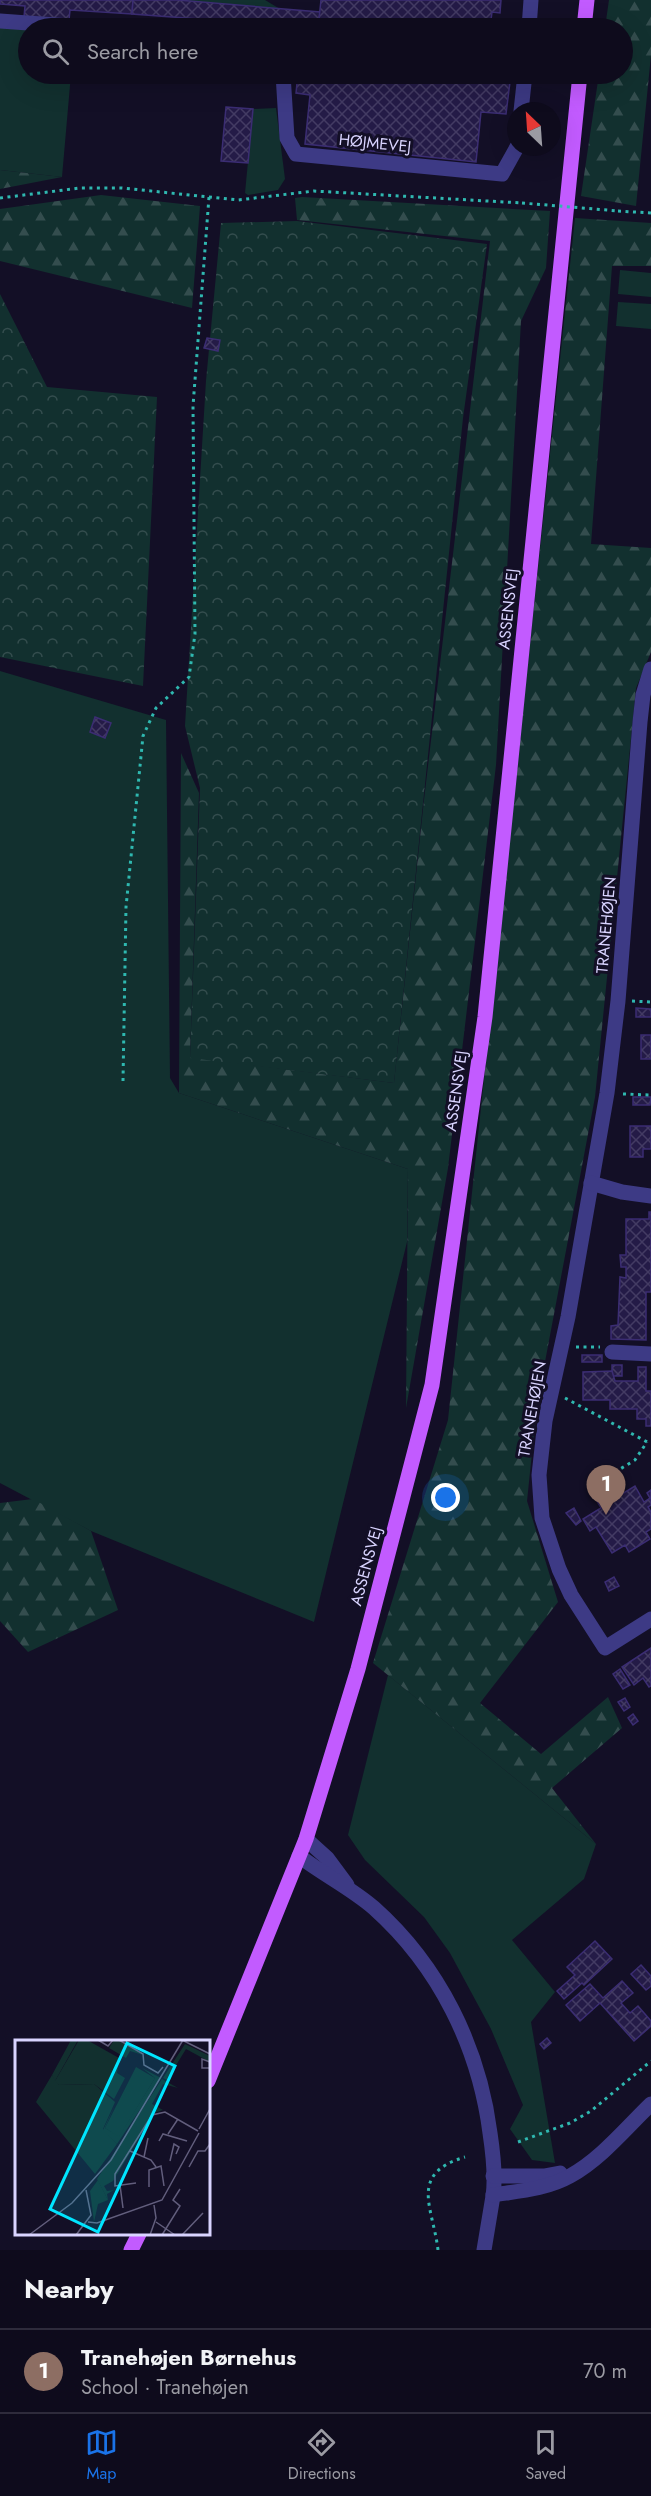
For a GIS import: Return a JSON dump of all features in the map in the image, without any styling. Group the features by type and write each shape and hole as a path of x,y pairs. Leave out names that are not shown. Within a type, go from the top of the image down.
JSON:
{"main road":[{"path":"585,18 587,0"},
{"name":"ASSENSVEJ","path":"210,2076 306,1839 358,1669 432,1385 485,1017 579,84"},
{"path":"131,2250 138,2235"}],"street":[{"path":"530,18 531,0"},
{"path":"0,21 18,22"},
{"name":"HØJMEVEJ","path":"284,84 287,138 296,154 502,174 512,156"},
{"path":"522,102 524,84"},
{"name":"TRANEHØJEN","path":"651,669 643,695 640,722 618,1001 607,1093 561,1347 545,1421 539,1476 542,1518 558,1569 571,1595 605,1648 651,1619"},
{"path":"591,1183 622,1192 651,1196"},
{"path":"612,1352 651,1354"},
{"path":"306,1839 327,1858 351,1889"},
{"path":"299,1856 321,1873 351,1889 374,1908 428,1968 456,2016 478,2071 493,2153 493,2195 484,2250"},
{"path":"493,2195 541,2187 570,2176 583,2167 651,2104"},
{"path":"493,2176 544,2176 583,2167"}],"path":[{"path":"0,198 80,188 122,188 238,200 314,191 651,213"},
{"path":"123,1081 126,907 143,736 156,708 189,677 195,634 193,405 209,197"},
{"path":"607,1093 651,1095"},
{"path":"561,1347 612,1347 612,1352"},
{"path":"552,1392 649,1443 634,1460 612,1474 600,1470"},
{"path":"518,2142 570,2123 591,2111 651,2061"},
{"path":"438,2250 427,2196 428,2183 435,2172 449,2162 465,2157"}],"green space":[{"path":"178,0 265,0 280,9"},
{"path":"609,0 651,0 651,55 636,206 581,196 598,84 633,84 633,18 606,18"},
{"path":"0,25 18,27 18,84 70,84 62,177 0,170"},
{"path":"276,108 285,179 278,190 248,195 245,193 253,109"},
{"path":"0,170 62,177 0,189"},
{"path":"101,195 200,206 192,308 0,261 0,209"},
{"path":"295,198 550,211 546,268 521,321 496,765 448,1168 406,1408 408,1169 179,1093 181,753 199,793 190,1057 394,1083 424,800 490,241 297,220"},
{"path":"575,218 651,223 651,266 612,266 591,544 651,548 651,652 636,688 595,1097 537,1404 527,1501 558,1602 480,1703 541,1754 608,1697 622,1728 552,1788 596,1844 373,1663 448,1420"},
{"path":"297,221 487,244 463,418 394,1083 190,1058 200,788 185,726 206,381 221,223"},
{"path":"620,270 651,273 651,297 618,294"},
{"path":"0,294 47,387 157,397 143,686 0,657"},
{"path":"618,302 651,304 651,329 616,326"},
{"path":"0,671 166,720 170,1078 179,1093 408,1169 407,1242 314,1622 91,1531 0,1483"},
{"path":"33,1499 91,1531 118,1610 28,1652 0,1621 0,1503"},
{"path":"388,1675 596,1844 584,1879 512,1940 555,1992 531,2022 555,2163 532,2160 510,2129 523,2105 491,2029 450,1953 424,1917 365,1860 348,1835"}],"building":[{"path":"0,0 133,0 132,14 70,10 69,18 24,17 25,6 0,4"},
{"path":"133,0 178,0 320,12 319,18 185,18 132,14"},
{"path":"321,0 501,0 500,13 492,12 491,18 319,18"},
{"path":"297,84 510,84 506,114 481,112 476,162 305,144 310,95 296,93"},
{"path":"226,107 253,109 248,163 221,161"},
{"path":"207,338 220,340 218,351 204,348"},
{"path":"95,717 111,723 105,738 90,732"},
{"path":"636,1008 651,1009 651,1017 636,1017"},
{"path":"641,1035 651,1035 651,1059 641,1059"},
{"path":"633,1097 651,1097 650,1105 633,1105"},
{"path":"630,1126 651,1126 651,1149 643,1149 643,1157 630,1157"},
{"path":"649,1212 651,1212 651,1292 646,1292 646,1340 611,1339 611,1326 618,1325 620,1277 626,1278 626,1267 621,1267 620,1255 626,1255 626,1219 649,1219"},
{"path":"582,1355 602,1355 602,1362 582,1362"},
{"path":"612,1365 622,1365 622,1376 612,1376"},
{"path":"638,1367 646,1367 646,1391 651,1391 651,1426 646,1426 646,1419 637,1419 637,1409 610,1409 610,1400 583,1400 583,1372 612,1371 615,1381 638,1381"},
{"path":"635,1486 644,1502 650,1498 647,1493 651,1490 651,1505 648,1507 651,1512 651,1529 646,1532 650,1539 629,1552 625,1545 612,1553 596,1527 590,1531 583,1519 601,1508 597,1501 618,1487 622,1494"},
{"path":"574,1508 581,1521 576,1525 566,1513"},
{"path":"614,1577 619,1586 609,1591 605,1582"},
{"path":"651,1648 651,1686 649,1687 643,1678 634,1685 622,1667"},
{"path":"620,1669 630,1685 623,1689 613,1674"},
{"path":"625,1698 630,1707 624,1711 618,1702"},
{"path":"633,1714 638,1721 633,1725 628,1718"},
{"path":"595,1941 612,1959 584,1985 582,1983 564,1999 557,1991 575,1975 567,1967"},
{"path":"641,1965 651,1976 651,1986 646,1990 631,1974"},
{"path":"622,1981 633,1993 621,2003 630,2013 638,2006 651,2021 651,2026 634,2041 600,2003 580,2021 566,2005 590,1984 603,1998"},
{"path":"547,2038 551,2043 544,2049 540,2044"}],"place":[{"name":"Tranehøjen Børnehus","path":"606,1515"}]}
